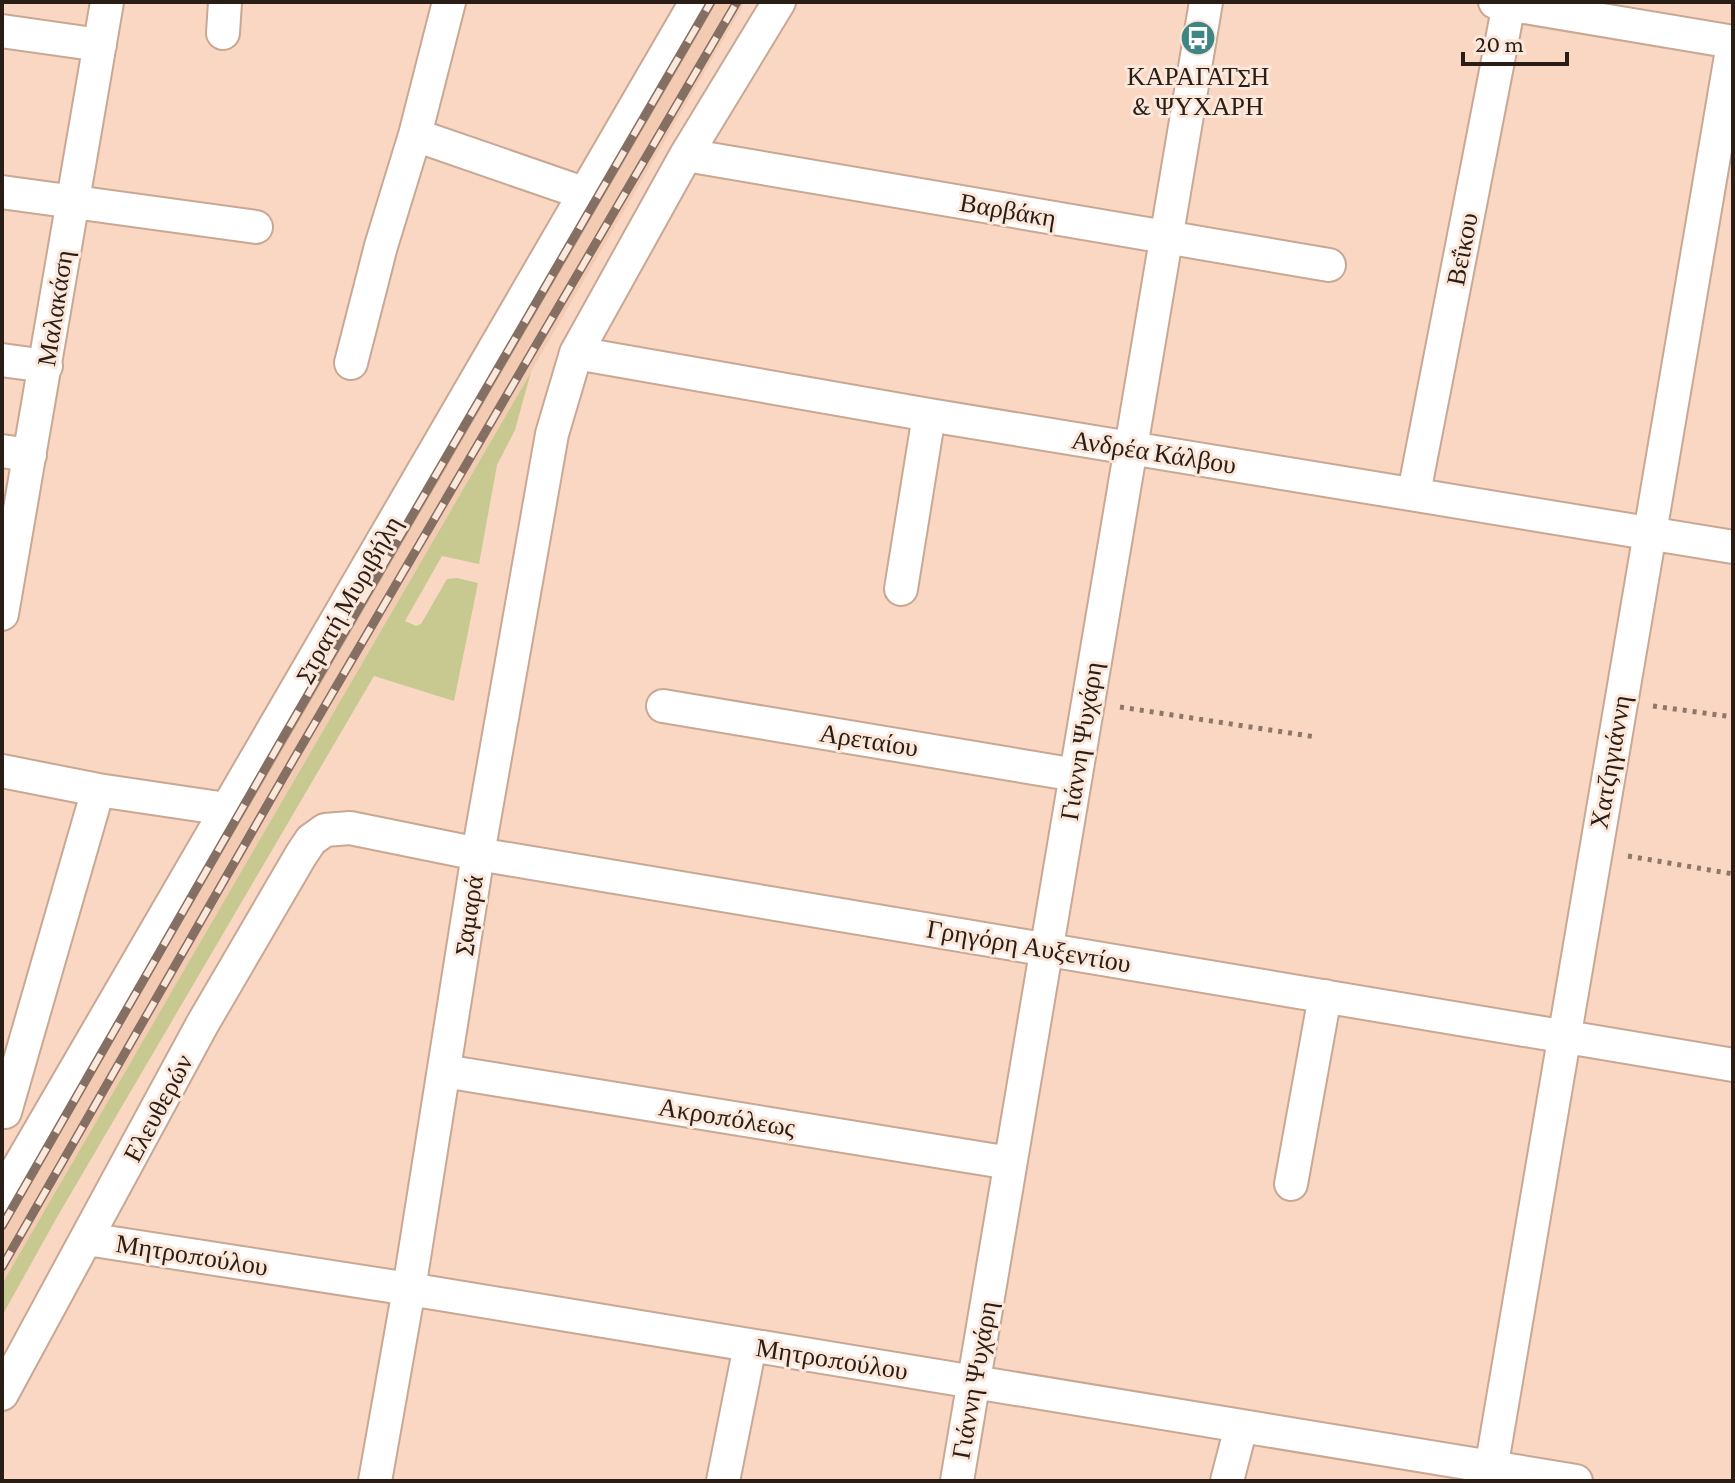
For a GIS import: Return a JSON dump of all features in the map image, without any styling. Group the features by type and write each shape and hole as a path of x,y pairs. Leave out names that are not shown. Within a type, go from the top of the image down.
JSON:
{"street":[{"name":"Μαλακάση","path":"2,614 16,453 46,366 107,2"},
{"path":"351,363 449,2"},
{"name":"Στρατή Μυριβήλη","path":"2,1196 696,2"},
{"path":"576,353 686,155 779,2"},
{"name":"Γιάννη Ψυχάρη","path":"957,1481 1206,2"},
{"path":"1502,3 1733,43"},
{"name":"Βεΐκου","path":"1414,493 1502,3"},
{"path":"2,31 100,45"},
{"name":"Χατζηγιάννη","path":"1490,1475 1733,43"},
{"path":"415,135 583,193"},
{"name":"Βαρβάκη","path":"686,155 1329,265"},
{"path":"2,192 256,227"},
{"name":"Ανδρέα Κάλβου","path":"576,353 929,415 1733,547"},
{"name":"Σαμαρά","path":"375,1481 409,1289 478,854 552,434 576,353"},
{"path":"2,360 46,366"},
{"path":"901,589 929,415"},
{"name":"Αρεταίου","path":"663,706 1076,775"},
{"path":"2,771 98,790 226,809"},
{"path":"5,1112 98,790"},
{"name":"Γρηγόρη Αυξεντίου","path":"325,830 350,828 478,854 1733,1065"},
{"name":"Ελευθερών","path":"2,1394 203,1023 293,868 311,840 325,830"},
{"path":"1291,1184 1325,996"},
{"name":"Ακροπόλεως","path":"444,1071 1010,1163"},
{"name":"Μητροπούλου","path":"87,1239 973,1381 1241,1427 1490,1475 1576,1481"},
{"path":"723,1481 750,1346"},
{"path":"1227,1481 1241,1427"}],"path":[{"path":"1620,701 1733,717"},
{"path":"1088,702 1316,737"},
{"path":"1595,850 1733,874"}],"shaded area":[{"path":"685,2 745,2 2,1284 2,1174"}],"green space":[{"path":"531,372 515,430 497,465 479,564 442,556 405,621 416,626 421,624 447,579 478,583 454,701 374,676 2,1316 2,1284"}],"railway":[{"path":"2,1226 711,2"},
{"path":"2,1267 295,757 737,2"}],"place":[{"name":"ΚΑΡΑΓΑΤΣΗ & ΨΥΧΑΡΗ","path":"1198,38"}]}
